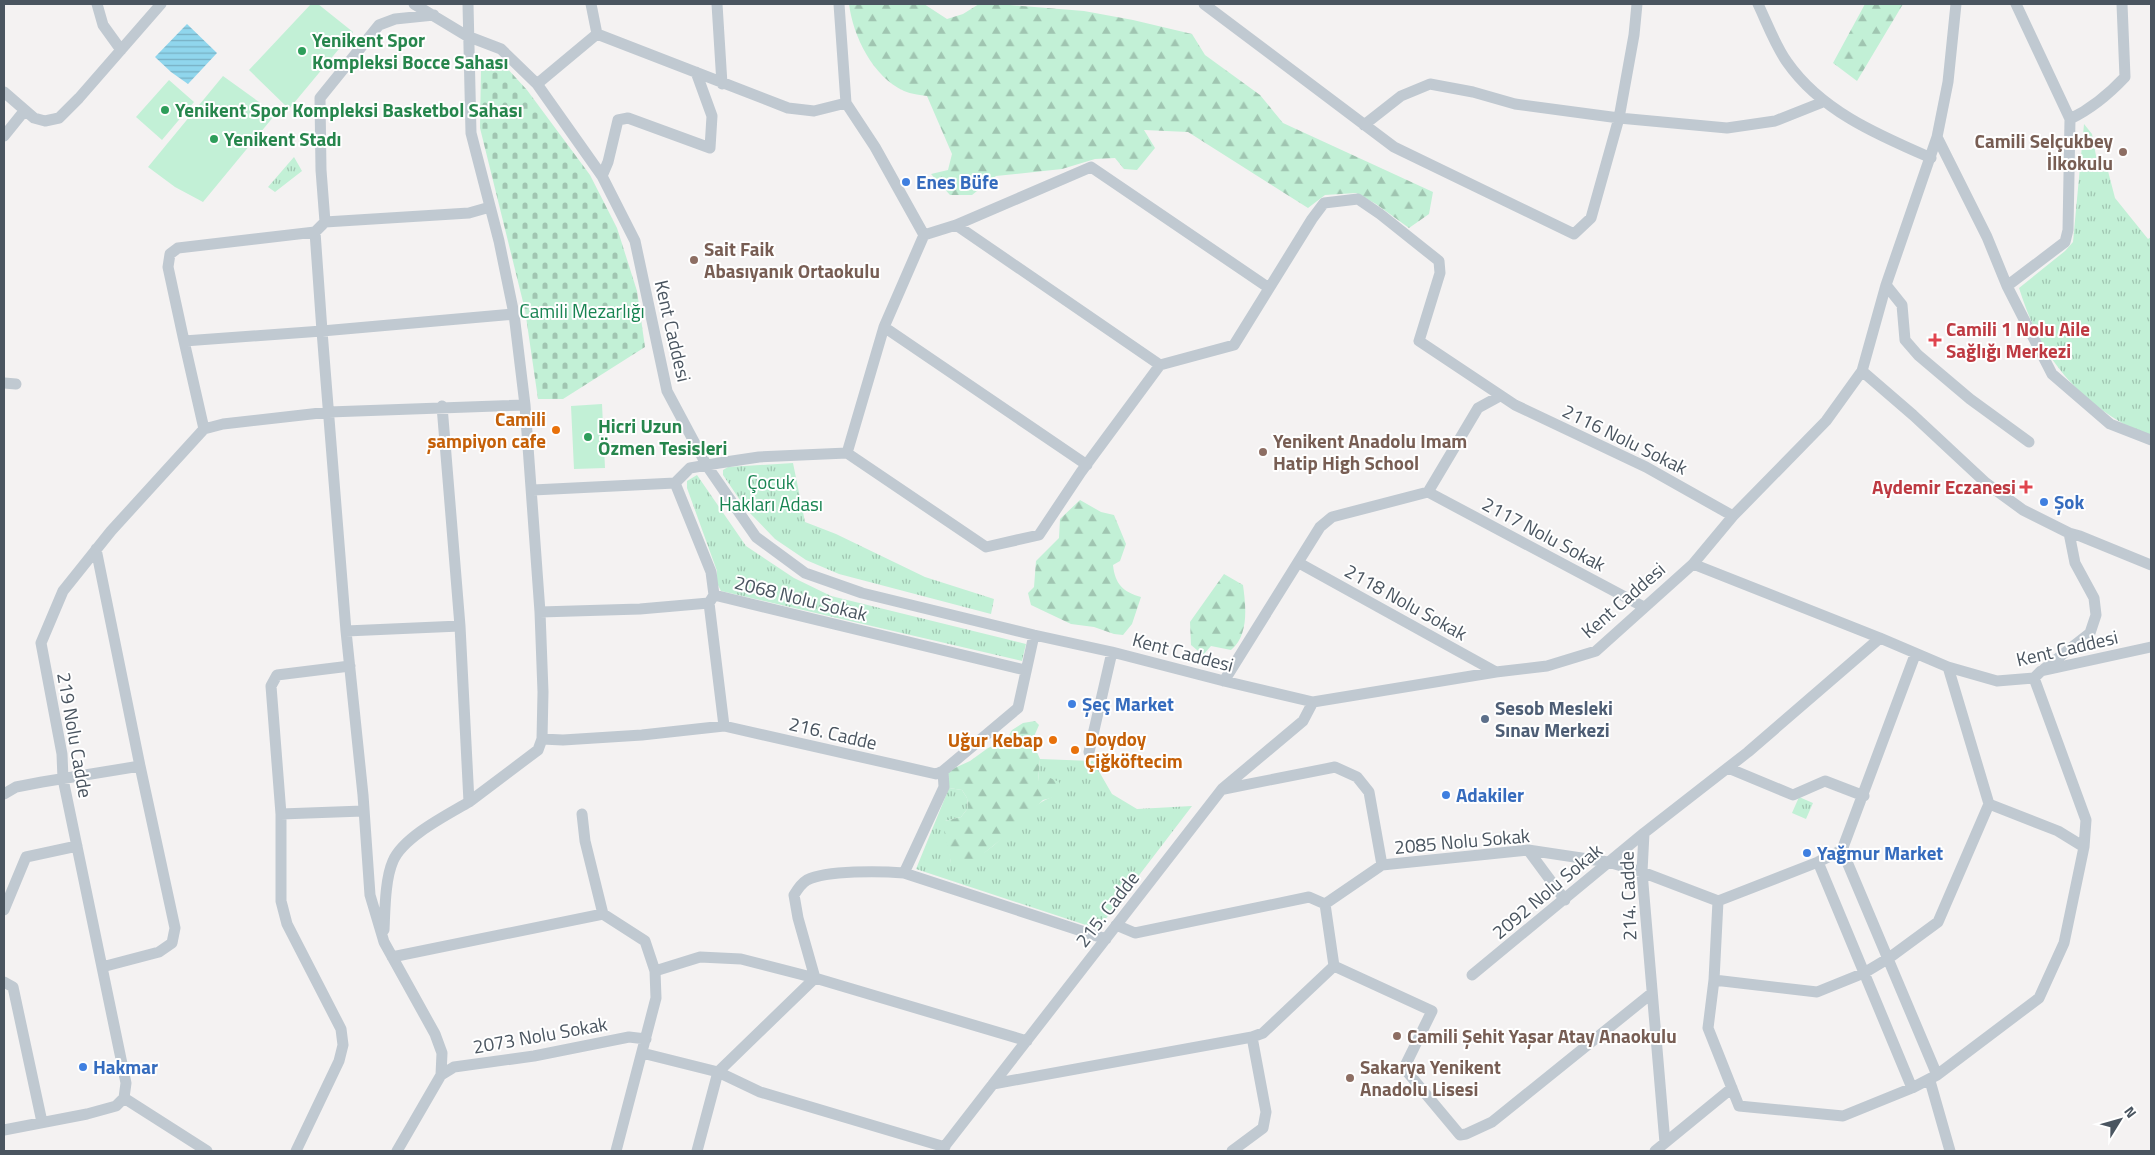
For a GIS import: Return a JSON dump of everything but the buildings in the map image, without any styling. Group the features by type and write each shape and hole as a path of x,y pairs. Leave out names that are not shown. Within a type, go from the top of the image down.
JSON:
{"street":[{"path":"98,4 103,25 121,50"},
{"path":"4,92 34,118 45,121 59,118 79,98 161,4"},
{"name":"Kent Caddesi","path":"414,4 467,36 502,49 537,84 602,176 635,241 667,391 707,466 756,537 805,573 862,593 1313,702 1496,672 1547,666 1596,651 1693,564 1880,638 1915,655 1948,667 1997,680 2038,675 2151,646"},
{"path":"384,942 388,886 393,860 411,838 469,802 538,750 542,739 540,612 533,490 525,405 514,314 471,133 467,36 468,4"},
{"path":"591,4 596,34"},
{"path":"718,4 722,84"},
{"path":"839,4 846,103 875,147 924,235"},
{"path":"1204,4 1394,147 1574,234 1591,218 1619,118 1634,35 1637,4"},
{"path":"1758,4 1787,62 1823,102 1884,138 1931,158"},
{"path":"1693,564 1733,516 1826,420 1862,371 1886,285 1931,158 1948,82 1956,4"},
{"path":"2007,286 2065,242 2068,230 2070,119 2016,4"},
{"path":"2070,119 2082,113 2112,91 2125,77 2122,4"},
{"path":"325,222 320,98 380,25 395,19 434,15"},
{"path":"596,34 788,108 814,111 846,103"},
{"path":"537,84 596,34"},
{"path":"602,176 608,162 618,120 628,118 710,148 712,116 696,72"},
{"path":"1364,125 1401,96 1430,84 1473,92 1515,104 1619,118 1727,128 1775,121 1823,102"},
{"path":"4,136 24,110"},
{"path":"1936,137 1987,238 2007,286 2052,374 2110,424 2151,440"},
{"path":"533,490 675,483 690,468 760,457 847,453 986,546 1039,535 1160,365 1234,344 1269,288 1091,167 956,225 924,235 884,327 847,453"},
{"name":"2116 Nolu Sokak","path":"1269,288 1324,203 1358,199 1439,261 1440,273 1419,341 1515,405 1646,466 1733,516"},
{"path":"490,207 469,213 325,222 315,232 178,248 170,254 168,266 204,429 223,424 329,412 442,406 525,405"},
{"path":"956,225 1160,365"},
{"path":"315,232 346,631 363,795 370,895 384,942 435,1034 442,1052 442,1075 397,1151"},
{"path":"1886,285 1902,305 1905,340 1918,355 1970,399 2028,442"},
{"path":"184,341 514,314"},
{"path":"884,327 1087,465"},
{"path":"1862,371 1913,415 1986,483 2023,510 2069,533 2098,542 2151,565"},
{"path":"4,383 16,384"},
{"path":"1224,682 1320,527 1332,517 1428,492 1478,408 1500,396"},
{"path":"442,406 460,626 469,802"},
{"name":"219 Nolu Cadde","path":"124,1098 126,1083 63,779 62,754 41,643 63,591 96,549 204,429"},
{"path":"675,483 711,572 724,726"},
{"name":"2117 Nolu Sokak","path":"1428,492 1644,607"},
{"path":"1915,655 1864,796 1842,850 1818,862 1718,901 1714,980 1708,1028 1739,1106 1843,1116 1934,1078 2039,998 2064,943 2084,847 2086,820 2038,675 2090,632 2096,615 2094,598 2075,564 2069,533"},
{"path":"96,549 175,928 172,943 159,952 102,968"},
{"name":"2118 Nolu Sokak","path":"1299,563 1496,672"},
{"name":"2068 Nolu Sokak","path":"540,612 640,609 712,599 1025,670"},
{"path":"346,631 460,626"},
{"path":"904,874 944,788 943,770 1018,708 1034,635"},
{"name":"214. Cadde","path":"1665,1142 1642,872 1644,833 1728,768 1880,638"},
{"path":"1088,752 1112,652"},
{"path":"296,1151 340,1061 343,1045 341,1029 287,924 281,901 280,814 271,686 277,675 350,666"},
{"path":"1714,980 1818,992 1864,973 1889,958 1938,922 1989,804 1948,667"},
{"name":"215. Cadde","path":"943,1149 1222,790 1304,721 1313,702"},
{"name":"216. Cadde","path":"542,739 563,740 642,735 724,726 936,774 943,770"},
{"path":"4,794 16,787 140,766"},
{"path":"1222,790 1335,767 1357,777 1370,792 1382,865"},
{"path":"1728,768 1792,795 1825,781 1864,796"},
{"path":"1989,804 2058,832 2084,847"},
{"path":"280,814 363,811"},
{"path":"582,814 585,842 603,914 645,941 655,971 656,998 618,1151"},
{"name":"2092 Nolu Sokak","path":"1472,975 1644,833"},
{"path":"4,910 26,857 77,846"},
{"path":"1528,850 1565,900"},
{"name":"2085 Nolu Sokak","path":"1325,904 1382,865 1528,850 1608,862 1642,872 1718,901"},
{"path":"1842,850 1889,958 1934,1078 1950,1151"},
{"path":"1818,862 1912,1088"},
{"path":"815,978 798,918 794,895 806,880 826,875 885,871 904,874 1106,940"},
{"path":"1116,925 1135,933 1309,897 1325,904 1334,966"},
{"path":"392,957 603,914"},
{"path":"655,971 700,957 741,959 815,978 1027,1041"},
{"path":"1334,966 1432,1011 1404,1068 1460,1134 1466,1134 1492,1122 1652,993"},
{"path":"993,1084 1263,1033 1334,966"},
{"path":"697,1151 718,1072 815,978"},
{"path":"4,982 13,986 42,1122"},
{"path":"1232,1151 1263,1128 1266,1112 1252,1036"},
{"name":"2073 Nolu Sokak","path":"442,1075 454,1067 534,1056 630,1037 646,1040"},
{"path":"642,1053 718,1072 760,1092 943,1149"},
{"path":"1654,1151 1732,1088"},
{"path":"4,1130 87,1114 116,1106 124,1098 207,1151"}],"green space":[{"name":"Yenikent Spor Kompleksi Bocce Sahası","path":"311,4 318,4 353,32 289,109 249,70"},
{"path":"849,4 924,4 947,19 963,14 979,4 1084,11 1192,34 1205,55 1260,95 1283,123 1433,192 1429,214 1409,228 1376,204 1356,193 1325,195 1308,208 1188,132 1144,130 1155,148 1137,170 1124,169 1115,158 1095,159 1062,169 996,176 972,195 950,195 931,174 948,170 952,154 927,96 913,94 893,85 874,66 860,42"},
{"path":"1865,4 1903,4 1857,81 1833,63"},
{"name":"Camili Mezarlığı","path":"492,61 504,65 527,90 590,175 617,228 637,291 645,347 563,399 538,399 525,310 480,128 481,69"},
{"name":"Yenikent Stadı","path":"223,76 259,102 274,116 203,202 175,187 148,167"},
{"name":"Yenikent Spor Kompleksi Basketbol Sahası","path":"169,80 194,102 162,140 136,117"},
{"path":"2084,124 2092,134 2099,172 2108,171 2115,198 2148,239 2151,237 2151,438 2104,411 2067,379 2052,360 2039,338 2019,288 2065,251 2073,242"},
{"path":"294,157 302,171 275,192 268,187"},
{"name":"Hicri Uzun Özmen Tesisleri","path":"602,404 605,468 574,469 571,406"},
{"name":"Çocuk Hakları Adası","path":"793,463 805,522 836,534 925,577 994,599 991,614 839,574 806,560 775,539 746,509 723,475 723,470 728,467"},
{"path":"697,475 746,546 794,578 831,596 1026,644 1022,661 721,591 716,581 717,571 687,488 687,481"},
{"path":"1080,500 1101,512 1114,515 1126,544 1120,561 1113,565 1114,572 1118,582 1125,590 1141,597 1132,624 1123,635 1094,627 1071,624 1031,605 1028,593 1034,587 1036,561 1059,538 1060,519"},
{"path":"1224,574 1243,585 1245,620 1241,637 1231,650 1211,646 1203,655 1191,645 1190,622"},
{"path":"1035,721 1039,725 1032,741 1040,759 1038,781 1048,777 1059,782 1061,787 1055,797 1043,800 983,854 964,865 951,863 944,831 945,821 961,817 968,808 967,798 962,790 949,788 948,771 970,761 988,748 1007,739 1012,730 1023,723"},
{"path":"1040,759 1093,761 1112,794 1137,809 1192,806 1098,929 916,869 949,788 962,790 967,798 968,808 961,817 945,821 951,863 985,852 1027,813 1045,800 1055,796 1038,782"},
{"path":"1799,797 1813,803 1806,819 1792,813"}],"water":[{"path":"187,24 217,53 188,84 155,57"}],"place":[{"name":"Yenikent Spor Kompleksi Bocce Sahası","path":"302,51"},
{"name":"Yenikent Spor Kompleksi Basketbol Sahası","path":"165,110"},
{"name":"Yenikent Stadı","path":"214,139"},
{"name":"Camili Selçukbey İlkokulu","path":"2123,152"},
{"name":"Enes Büfe","path":"906,182"},
{"name":"Sait Faik Abasıyanık Ortaokulu","path":"694,260"},
{"name":"Camili 1 Nolu Aile Sağlığı Merkezi","path":"1935,340"},
{"name":"Camili şampiyon cafe","path":"556,430"},
{"name":"Hicri Uzun Özmen Tesisleri","path":"588,437"},
{"name":"Yenikent Anadolu Imam Hatip High School","path":"1263,452"},
{"name":"Aydemir Eczanesi","path":"2026,487"},
{"name":"Şok","path":"2044,502"},
{"name":"Şeç Market","path":"1072,704"},
{"name":"Sesob Mesleki Sınav Merkezi","path":"1485,719"},
{"name":"Uğur Kebap","path":"1053,740"},
{"name":"Doydoy Çiğköftecim","path":"1075,750"},
{"name":"Adakiler","path":"1446,795"},
{"name":"Yağmur Market","path":"1807,853"},
{"name":"Camili Şehit Yaşar Atay Anaokulu","path":"1397,1036"},
{"name":"Hakmar","path":"83,1067"},
{"name":"Sakarya Yenikent Anadolu Lisesi","path":"1350,1078"}]}
